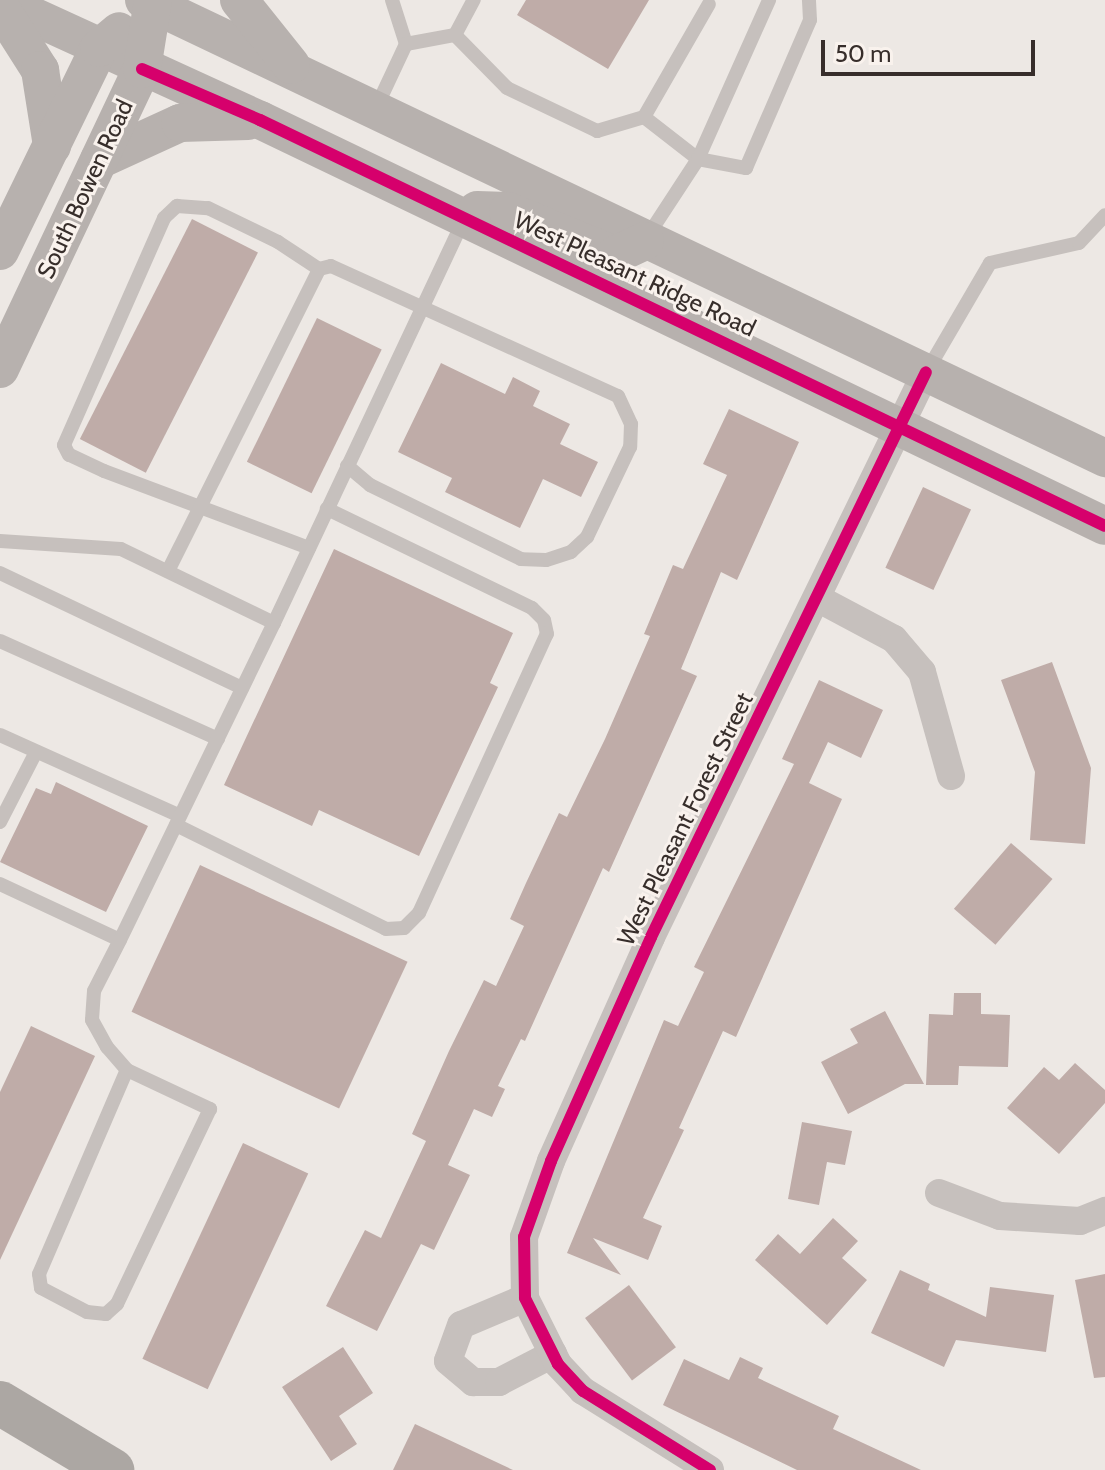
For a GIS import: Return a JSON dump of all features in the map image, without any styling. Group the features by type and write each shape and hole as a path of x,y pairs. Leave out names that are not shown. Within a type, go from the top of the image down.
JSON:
{"highway":[{"path":"0,1403 112,1470"}],"street":[{"path":"239,0 301,76"},
{"name":"West Pleasant Ridge Road","path":"149,1 645,241 1105,458"},
{"name":"South Bowen Road","path":"0,251 99,48 149,1"},
{"name":"South Bowen Road","path":"0,369 142,69 149,1"},
{"path":"0,4 40,70 52,146"},
{"name":"West Pleasant Ridge Road","path":"0,4 260,120 899,424 1105,526"},
{"path":"99,160 180,123 260,120"},
{"path":"465,218 477,210 508,211 615,255 632,252 645,241"},
{"name":"West Pleasant Forest Street","path":"525,1298 524,1237 551,1161 651,937 926,372"},
{"path":"817,598 894,639 922,672 951,776"},
{"path":"939,1193 1000,1216 1080,1221 1105,1211"},
{"path":"553,1354 499,1382 473,1382 448,1361 461,1325 525,1298 553,1354 583,1391 710,1470"}],"lane":[{"path":"375,110 406,44 392,0"},
{"path":"455,35 474,0"},
{"path":"645,241 698,159 769,0"},
{"path":"644,117 698,159 746,168 810,20 809,0"},
{"path":"455,35 507,88 597,131 644,117 709,4"},
{"path":"406,44 455,35"},
{"path":"309,548 81,460 64,445 164,218 177,206 208,208 278,242 319,269 331,266 618,396 631,424 630,447 587,537 571,552 546,560 521,559 370,485 347,466"},
{"path":"926,372 990,263 1079,243 1105,215"},
{"path":"127,1070 39,1274 41,1288 87,1312 106,1314 117,1304 210,1109 127,1070 92,1020 94,991 274,623 465,218"},
{"path":"168,571 319,269"},
{"path":"0,735 178,821 386,929 404,928 419,913 547,634 544,620 532,608 327,509"},
{"path":"0,541 121,549 274,623"},
{"path":"0,573 242,688"},
{"path":"0,641 218,739"},
{"path":"1,817 36,752"},
{"path":"0,884 120,940"}],"building":[{"path":"526,0 649,0 608,69 517,15"},
{"path":"192,219 258,253 146,473 80,439"},
{"path":"317,318 382,350 312,493 247,462"},
{"path":"441,363 505,394 513,377 540,391 533,406 570,424 560,444 598,462 581,497 543,479 520,528 445,492 452,478 398,452"},
{"path":"729,409 799,442 737,580 721,572 681,669 697,676 609,872 603,868 525,1041 521,1039 498,1086 505,1089 492,1117 474,1109 448,1165 470,1175 434,1250 421,1244 377,1331 326,1306 365,1230 381,1238 426,1141 412,1134 449,1051 484,980 496,986 524,926 510,919 526,883 559,813 567,817 605,739 650,636 644,634 673,565 683,569 727,475 703,464"},
{"path":"923,487 971,509 933,590 885,568"},
{"path":"334,549 513,633 490,683 498,687 419,856 319,810 312,826 224,785"},
{"path":"1052,662 1091,768 1085,844 1030,840 1035,772 1001,680"},
{"path":"819,680 883,710 861,758 828,742 809,783 842,799 736,1037 723,1031 679,1128 684,1130 643,1218 662,1226 648,1260 593,1238 621,1275 567,1253 664,1020 678,1026 704,972 694,967 794,764 782,759"},
{"path":"56,782 148,826 106,912 0,862 36,788 51,794"},
{"path":"1011,843 1053,879 995,945 954,909"},
{"path":"200,865 408,962 339,1109 132,1012"},
{"path":"954,993 981,993 981,1014 1010,1015 1008,1067 959,1066 958,1085 926,1085 929,1014 953,1015"},
{"path":"885,1011 924,1084 905,1084 848,1114 821,1062 858,1043 850,1029"},
{"path":"31,1026 95,1056 0,1260 0,1092"},
{"path":"1075,1063 1105,1090 1105,1103 1059,1154 1007,1108 1044,1067 1059,1080"},
{"path":"802,1122 852,1131 845,1165 827,1162 819,1205 788,1199"},
{"path":"243,1143 308,1173 208,1389 142,1359"},
{"path":"833,1218 858,1241 842,1258 867,1280 827,1325 755,1260 778,1234 800,1254"},
{"path":"900,1270 930,1284 928,1290 986,1317 990,1287 1054,1295 1046,1352 956,1340 944,1367 871,1333"},
{"path":"1105,1274 1105,1377 1094,1378 1075,1280"},
{"path":"629,1285 676,1347 632,1380 585,1318"},
{"path":"343,1347 373,1393 339,1416 357,1444 331,1461 282,1387"},
{"path":"740,1357 763,1368 758,1378 839,1416 833,1429 921,1470 797,1470 663,1405 684,1359 729,1380"},
{"path":"415,1424 513,1470 393,1470"}],"cycle path":[{"path":"142,69 260,120 1105,526"},
{"path":"710,1470 583,1391 558,1364 525,1298 524,1237 551,1161 651,937 926,372"}]}
